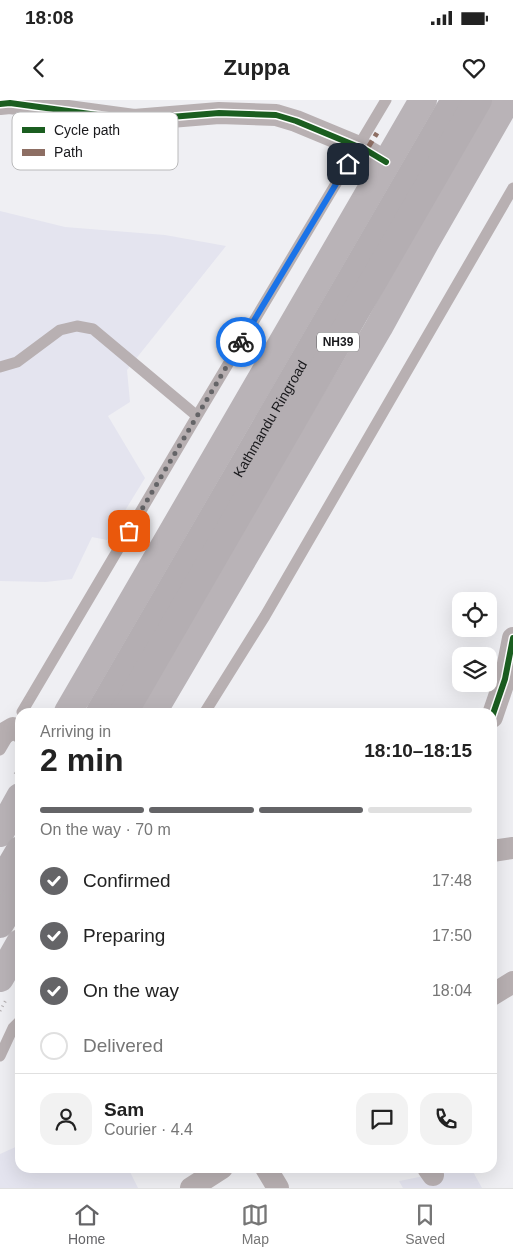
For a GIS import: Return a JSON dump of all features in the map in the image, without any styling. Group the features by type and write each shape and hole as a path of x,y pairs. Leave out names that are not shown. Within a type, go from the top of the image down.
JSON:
{"highway":[{"name":"Kathmandu Ringroad","path":"126,708 189,579 455,100"},
{"name":"Kathmandu Ringroad","path":"103,708 189,579 478,100"},
{"path":"0,884 15,858"},
{"path":"0,924 15,898"}],"main road":[{"path":"70,708 422,100"},
{"path":"155,708 379,327 507,100"},
{"path":"0,833 15,806"},
{"path":"0,978 15,952"}],"street":[{"path":"0,104 10,103 76,112"},
{"path":"178,116 219,113 232,107 276,115 296,121 366,150 386,162"},
{"path":"495,708 505,679 513,638"},
{"path":"497,851 513,848"},
{"path":"497,992 513,982"},
{"path":"269,1173 278,1188"}],"lane":[{"path":"25,708 386,100"},
{"path":"208,708 280,590 513,188"},
{"path":"0,367 17,362 60,330 77,326 93,328 197,416"},
{"path":"0,750 15,725"},
{"path":"0,1056 15,1026"}],"path":[{"path":"0,893 15,901"}],"shaded area":[{"path":"0,211 65,227 165,235 226,246 127,370 130,402 108,416 145,478 107,540 92,537 72,579 46,582 0,581"},
{"path":"15,1147 15,1173 130,1173 138,1188 0,1188 0,1154"},
{"path":"440,1173 474,1173 482,1188 403,1188 399,1181"}],"marked path":[{"path":"359,162 377,133"}],"cycle path":[{"path":"0,104 10,103 76,112"},
{"path":"178,116 219,113 276,115 296,121 366,150 386,162"},
{"path":"495,708 505,679 513,638"}],"way so far":[{"path":"129,531 241,342"}],"route":[{"path":"241,342 348,164"}]}
